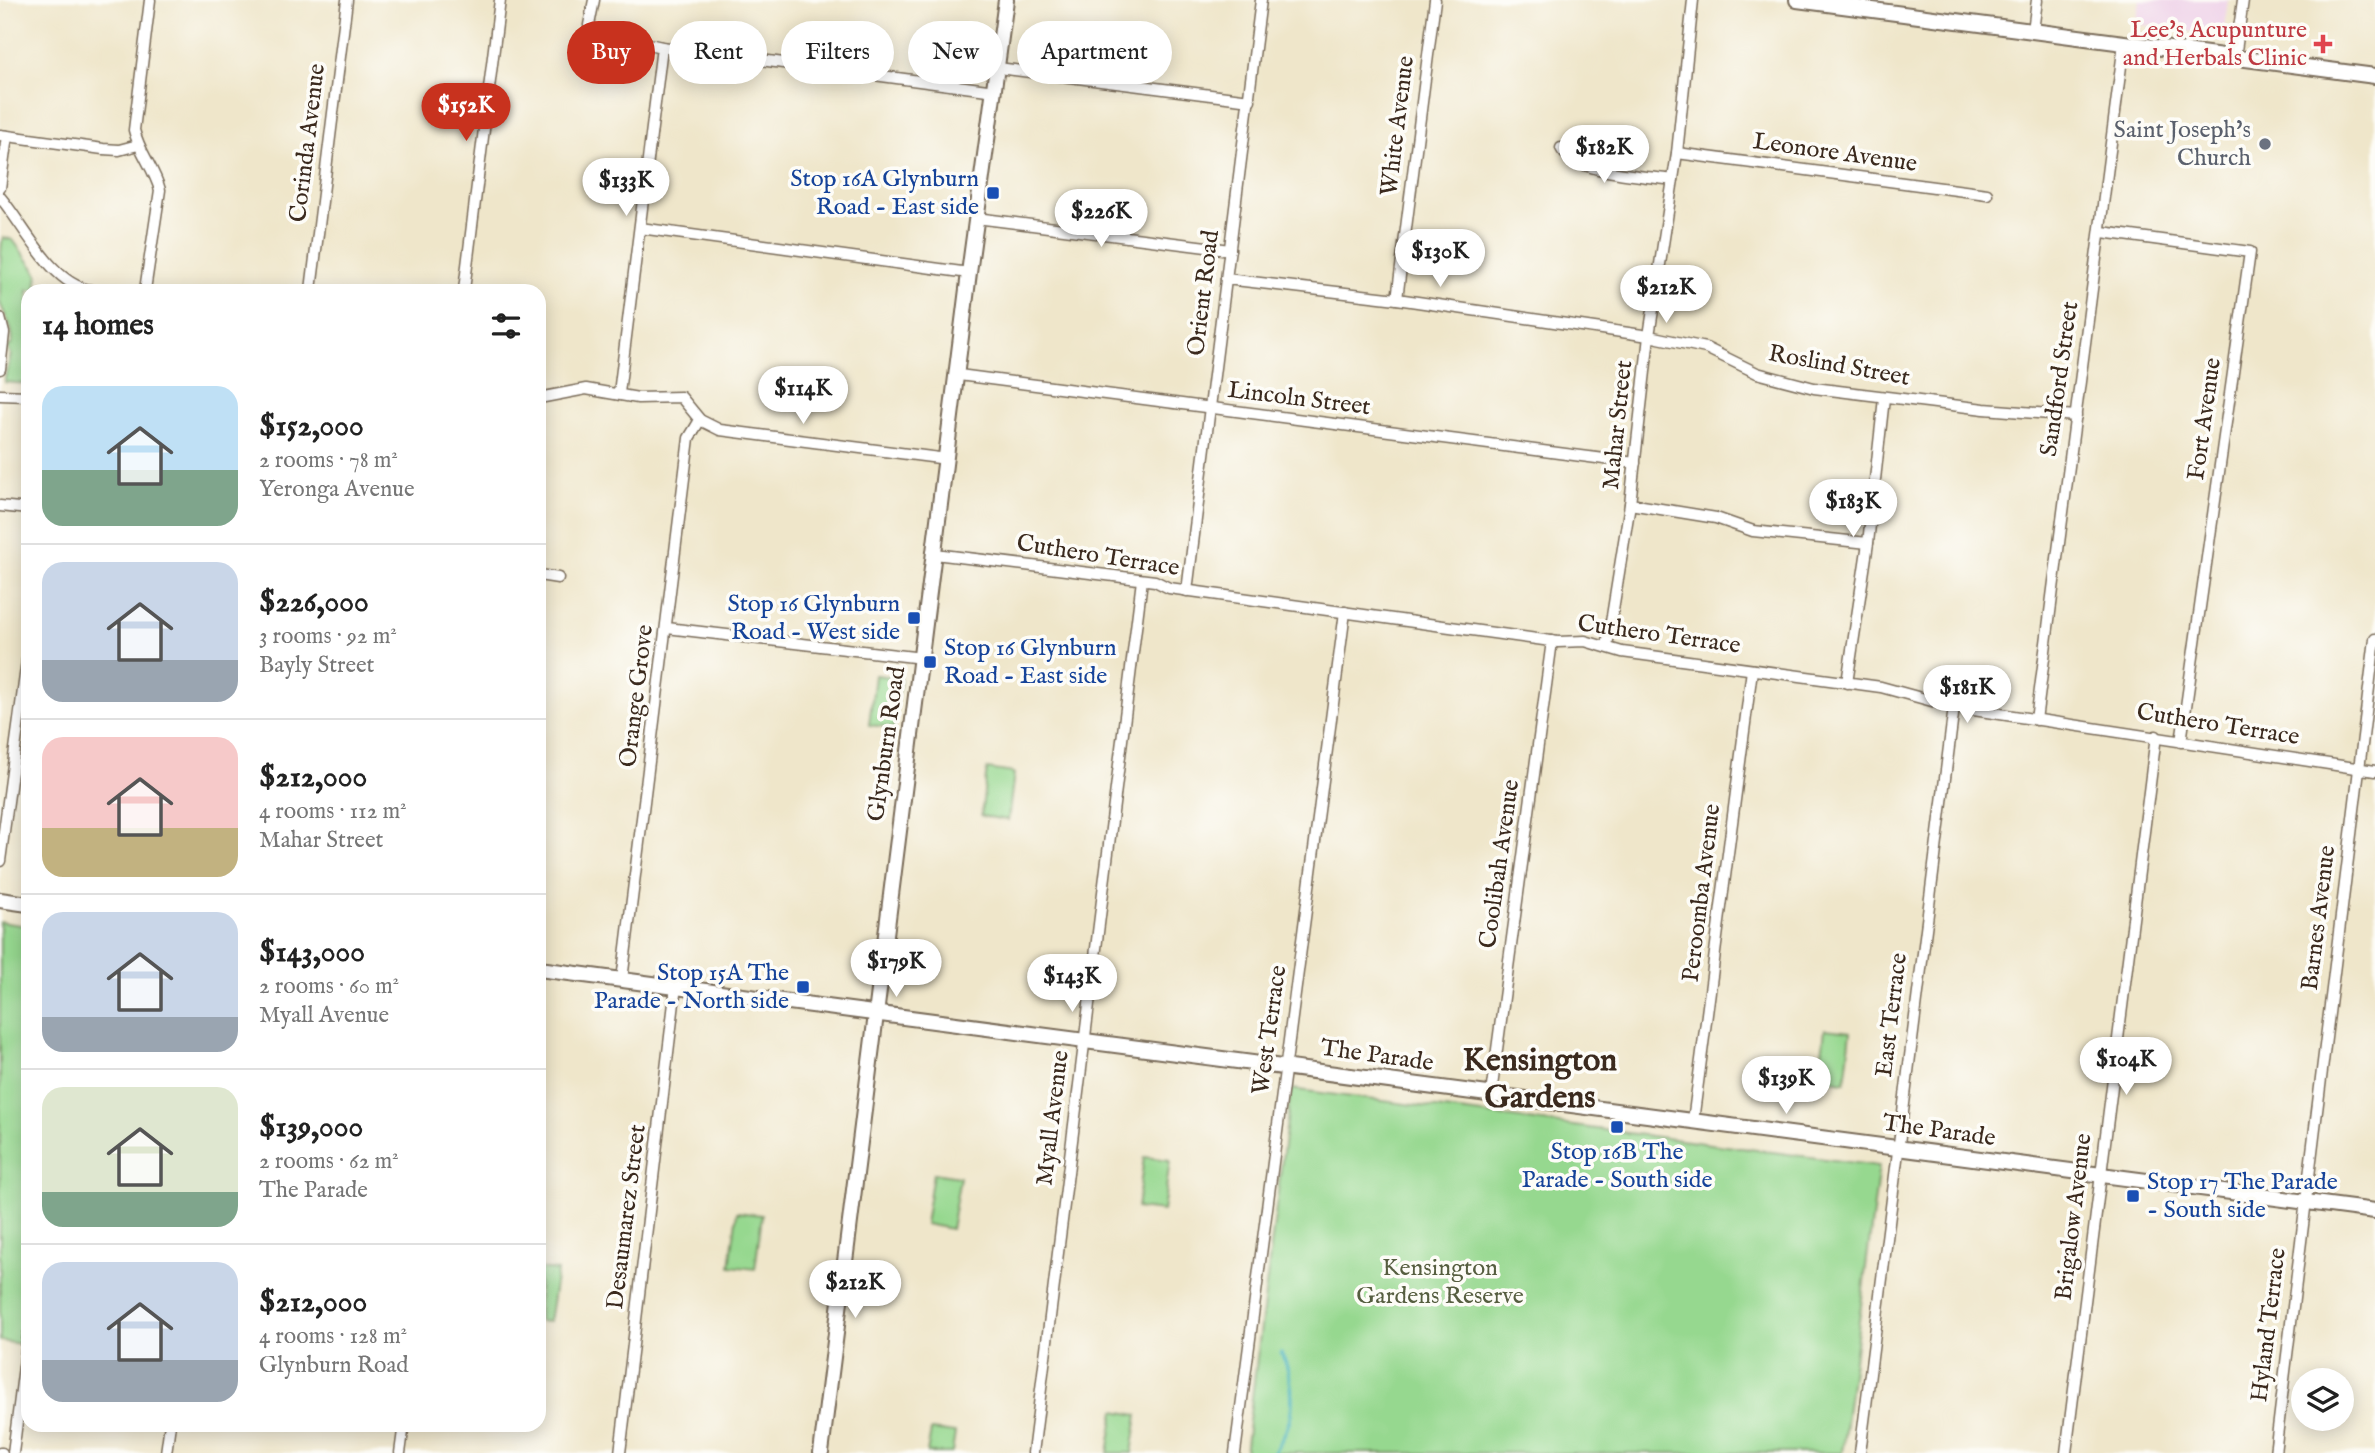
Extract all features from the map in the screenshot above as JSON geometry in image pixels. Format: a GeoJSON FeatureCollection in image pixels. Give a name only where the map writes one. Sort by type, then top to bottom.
{"type":"FeatureCollection","features":[{"type":"Feature","properties":{"kind":"main road","name":"Glynburn Road"},"geometry":{"type":"LineString","coordinates":[[1003,29],[1006,0]]}},
{"type":"Feature","properties":{"kind":"main road"},"geometry":{"type":"LineString","coordinates":[[1797,0],[1855,4],[2033,31],[2375,76]]}},
{"type":"Feature","properties":{"kind":"main road","name":"Glynburn Road"},"geometry":{"type":"LineString","coordinates":[[821,1453],[959,375],[976,218],[996,84]]}},
{"type":"Feature","properties":{"kind":"main road"},"geometry":{"type":"LineString","coordinates":[[0,900],[21,903]]}},
{"type":"Feature","properties":{"kind":"main road","name":"The Parade"},"geometry":{"type":"LineString","coordinates":[[546,970],[2375,1211]]}},
{"type":"Feature","properties":{"kind":"street"},"geometry":{"type":"LineString","coordinates":[[146,284],[160,190],[156,174],[138,145],[134,130],[150,0]]}},
{"type":"Feature","properties":{"kind":"street","name":"Corinda Avenue"},"geometry":{"type":"LineString","coordinates":[[312,284],[347,0]]}},
{"type":"Feature","properties":{"kind":"street"},"geometry":{"type":"LineString","coordinates":[[465,284],[500,0]]}},
{"type":"Feature","properties":{"kind":"street"},"geometry":{"type":"LineString","coordinates":[[594,0],[589,25],[598,33],[662,47],[995,91]]}},
{"type":"Feature","properties":{"kind":"street","name":"Orient Road"},"geometry":{"type":"LineString","coordinates":[[1187,590],[1261,0]]}},
{"type":"Feature","properties":{"kind":"street","name":"White Avenue"},"geometry":{"type":"LineString","coordinates":[[1397,299],[1435,0]]}},
{"type":"Feature","properties":{"kind":"street","name":"Mahar Street"},"geometry":{"type":"LineString","coordinates":[[1607,647],[1630,504],[1649,336],[1678,153],[1693,0]]}},
{"type":"Feature","properties":{"kind":"street"},"geometry":{"type":"LineString","coordinates":[[2033,31],[2037,0]]}},
{"type":"Feature","properties":{"kind":"street"},"geometry":{"type":"LineString","coordinates":[[2235,58],[2243,0]]}},
{"type":"Feature","properties":{"kind":"street","name":"Sandford Street"},"geometry":{"type":"LineString","coordinates":[[2036,720],[2102,232],[2124,43]]}},
{"type":"Feature","properties":{"kind":"street"},"geometry":{"type":"LineString","coordinates":[[619,393],[662,47]]}},
{"type":"Feature","properties":{"kind":"street"},"geometry":{"type":"LineString","coordinates":[[1003,69],[1250,100]]}},
{"type":"Feature","properties":{"kind":"street"},"geometry":{"type":"LineString","coordinates":[[0,188],[4,136],[103,149],[119,150],[138,145]]}},
{"type":"Feature","properties":{"kind":"street"},"geometry":{"type":"LineString","coordinates":[[1561,148],[1568,159],[1585,166],[1674,180]]}},
{"type":"Feature","properties":{"kind":"street","name":"Leonore Avenue"},"geometry":{"type":"LineString","coordinates":[[1678,153],[1987,194]]}},
{"type":"Feature","properties":{"kind":"street"},"geometry":{"type":"LineString","coordinates":[[0,197],[21,221],[32,245],[75,284]]}},
{"type":"Feature","properties":{"kind":"street"},"geometry":{"type":"LineString","coordinates":[[976,218],[1230,250]]}},
{"type":"Feature","properties":{"kind":"street"},"geometry":{"type":"LineString","coordinates":[[640,228],[969,273]]}},
{"type":"Feature","properties":{"kind":"street","name":"Fort Avenue"},"geometry":{"type":"LineString","coordinates":[[2102,232],[2250,252],[2181,741]]}},
{"type":"Feature","properties":{"kind":"street","name":"Roslind Street"},"geometry":{"type":"LineString","coordinates":[[1226,279],[1397,299],[1649,336],[1706,348],[1756,373],[1814,388],[1884,398],[2076,416]]}},
{"type":"Feature","properties":{"kind":"street"},"geometry":{"type":"LineString","coordinates":[[0,318],[4,333],[0,369]]}},
{"type":"Feature","properties":{"kind":"street","name":"Lincoln Street"},"geometry":{"type":"LineString","coordinates":[[959,375],[1635,463]]}},
{"type":"Feature","properties":{"kind":"street"},"geometry":{"type":"LineString","coordinates":[[546,397],[586,389],[638,398],[681,397],[700,420],[720,430],[947,459]]}},
{"type":"Feature","properties":{"kind":"street"},"geometry":{"type":"LineString","coordinates":[[0,395],[21,396]]}},
{"type":"Feature","properties":{"kind":"street"},"geometry":{"type":"LineString","coordinates":[[1847,683],[1868,542],[1884,398]]}},
{"type":"Feature","properties":{"kind":"street","name":"Orange Grove"},"geometry":{"type":"LineString","coordinates":[[622,980],[690,438],[700,420]]}},
{"type":"Feature","properties":{"kind":"street"},"geometry":{"type":"LineString","coordinates":[[1630,504],[1716,518],[1753,531],[1868,542]]}},
{"type":"Feature","properties":{"kind":"street"},"geometry":{"type":"LineString","coordinates":[[0,506],[21,508]]}},
{"type":"Feature","properties":{"kind":"street","name":"Cuthero Terrace"},"geometry":{"type":"LineString","coordinates":[[935,554],[1142,580],[1187,590],[1552,641],[1585,641],[1622,652],[1881,687],[1954,707],[2375,771]]}},
{"type":"Feature","properties":{"kind":"street"},"geometry":{"type":"LineString","coordinates":[[546,576],[558,578]]}},
{"type":"Feature","properties":{"kind":"street","name":"Myall Avenue"},"geometry":{"type":"LineString","coordinates":[[1033,1453],[1142,580]]}},
{"type":"Feature","properties":{"kind":"street","name":"West Terrace"},"geometry":{"type":"LineString","coordinates":[[1235,1453],[1345,612]]}},
{"type":"Feature","properties":{"kind":"street"},"geometry":{"type":"LineString","coordinates":[[667,628],[922,658]]}},
{"type":"Feature","properties":{"kind":"street","name":"Barnes Avenue"},"geometry":{"type":"LineString","coordinates":[[2305,1202],[2375,639]]}},
{"type":"Feature","properties":{"kind":"street","name":"Coolibah Avenue"},"geometry":{"type":"LineString","coordinates":[[1491,1094],[1552,641]]}},
{"type":"Feature","properties":{"kind":"street","name":"Peroomba Avenue"},"geometry":{"type":"LineString","coordinates":[[1693,1121],[1752,670]]}},
{"type":"Feature","properties":{"kind":"street","name":"East Terrace"},"geometry":{"type":"LineString","coordinates":[[1860,1453],[1954,707]]}},
{"type":"Feature","properties":{"kind":"street"},"geometry":{"type":"LineString","coordinates":[[0,861],[21,713]]}},
{"type":"Feature","properties":{"kind":"street","name":"Brigalow Avenue"},"geometry":{"type":"LineString","coordinates":[[2066,1453],[2156,736]]}},
{"type":"Feature","properties":{"kind":"street","name":"Desaumarez Street"},"geometry":{"type":"LineString","coordinates":[[620,1453],[676,986]]}},
{"type":"Feature","properties":{"kind":"street","name":"Hyland Terrace"},"geometry":{"type":"LineString","coordinates":[[2275,1453],[2305,1202]]}},
{"type":"Feature","properties":{"kind":"street"},"geometry":{"type":"LineString","coordinates":[[13,1453],[21,1390]]}},
{"type":"Feature","properties":{"kind":"street"},"geometry":{"type":"LineString","coordinates":[[166,1453],[169,1432]]}},
{"type":"Feature","properties":{"kind":"street"},"geometry":{"type":"LineString","coordinates":[[400,1453],[403,1432]]}},
{"type":"Feature","properties":{"kind":"shaded area"},"geometry":{"type":"Polygon","coordinates":[[[2140,0],[2228,0],[2223,36],[2136,24],[2140,0]]]}},
{"type":"Feature","properties":{"kind":"green space"},"geometry":{"type":"Polygon","coordinates":[[[3,237],[13,240],[38,274],[37,284],[21,284],[21,383],[4,382],[11,355],[8,347],[13,339],[0,303],[3,237]]]}},
{"type":"Feature","properties":{"kind":"green space"},"geometry":{"type":"Polygon","coordinates":[[[875,675],[901,678],[894,728],[869,725],[875,675]]]}},
{"type":"Feature","properties":{"kind":"green space"},"geometry":{"type":"Polygon","coordinates":[[[987,769],[1014,773],[1008,820],[981,816],[987,769]]]}},
{"type":"Feature","properties":{"kind":"green space"},"geometry":{"type":"Polygon","coordinates":[[[0,922],[21,925],[21,1344],[0,1341],[0,922]]]}},
{"type":"Feature","properties":{"kind":"green space"},"geometry":{"type":"Polygon","coordinates":[[[1825,1029],[1851,1032],[1845,1082],[1819,1078],[1825,1029]]]}},
{"type":"Feature","properties":{"kind":"green space","name":"Kensington Gardens Reserve"},"geometry":{"type":"Polygon","coordinates":[[[1291,1089],[1879,1166],[1842,1453],[1245,1453],[1291,1089]]]}},
{"type":"Feature","properties":{"kind":"green space"},"geometry":{"type":"Polygon","coordinates":[[[1144,1157],[1170,1160],[1163,1211],[1137,1208],[1144,1157]]]}},
{"type":"Feature","properties":{"kind":"green space"},"geometry":{"type":"Polygon","coordinates":[[[933,1173],[960,1177],[951,1229],[925,1224],[933,1173]]]}},
{"type":"Feature","properties":{"kind":"green space"},"geometry":{"type":"Polygon","coordinates":[[[737,1212],[762,1215],[755,1269],[730,1266],[737,1212]]]}},
{"type":"Feature","properties":{"kind":"green space"},"geometry":{"type":"Polygon","coordinates":[[[546,1270],[557,1271],[549,1322],[546,1322],[546,1270]]]}},
{"type":"Feature","properties":{"kind":"green space"},"geometry":{"type":"Polygon","coordinates":[[[1115,1411],[1138,1415],[1132,1453],[1108,1453],[1115,1411]]]}},
{"type":"Feature","properties":{"kind":"green space"},"geometry":{"type":"Polygon","coordinates":[[[931,1430],[955,1433],[952,1453],[927,1453],[931,1430]]]}},
{"type":"Feature","properties":{"kind":"waterway"},"geometry":{"type":"LineString","coordinates":[[1274,1453],[1286,1431],[1292,1400],[1290,1380],[1281,1353]]}},
{"type":"Feature","properties":{"kind":"place","name":"Lee's Acupunture and Herbals Clinic"},"geometry":{"type":"Point","coordinates":[2323,44]}},
{"type":"Feature","properties":{"kind":"place","name":"Saint Joseph's Church"},"geometry":{"type":"Point","coordinates":[2265,144]}},
{"type":"Feature","properties":{"kind":"place","name":"Stop 16A Glynburn Road - East side"},"geometry":{"type":"Point","coordinates":[993,193]}},
{"type":"Feature","properties":{"kind":"place","name":"Stop 16 Glynburn Road - West side"},"geometry":{"type":"Point","coordinates":[914,618]}},
{"type":"Feature","properties":{"kind":"place","name":"Stop 16 Glynburn Road - East side"},"geometry":{"type":"Point","coordinates":[930,662]}},
{"type":"Feature","properties":{"kind":"place","name":"Stop 15A The Parade - North side"},"geometry":{"type":"Point","coordinates":[803,987]}},
{"type":"Feature","properties":{"kind":"place","name":"Stop 16B The Parade - South side"},"geometry":{"type":"Point","coordinates":[1617,1127]}},
{"type":"Feature","properties":{"kind":"place","name":"Stop 17 The Parade - South side"},"geometry":{"type":"Point","coordinates":[2133,1196]}},
{"type":"Feature","properties":{"kind":"district","name":"Kensington Gardens"},"geometry":{"type":"Point","coordinates":[1540,1080]}}]}
